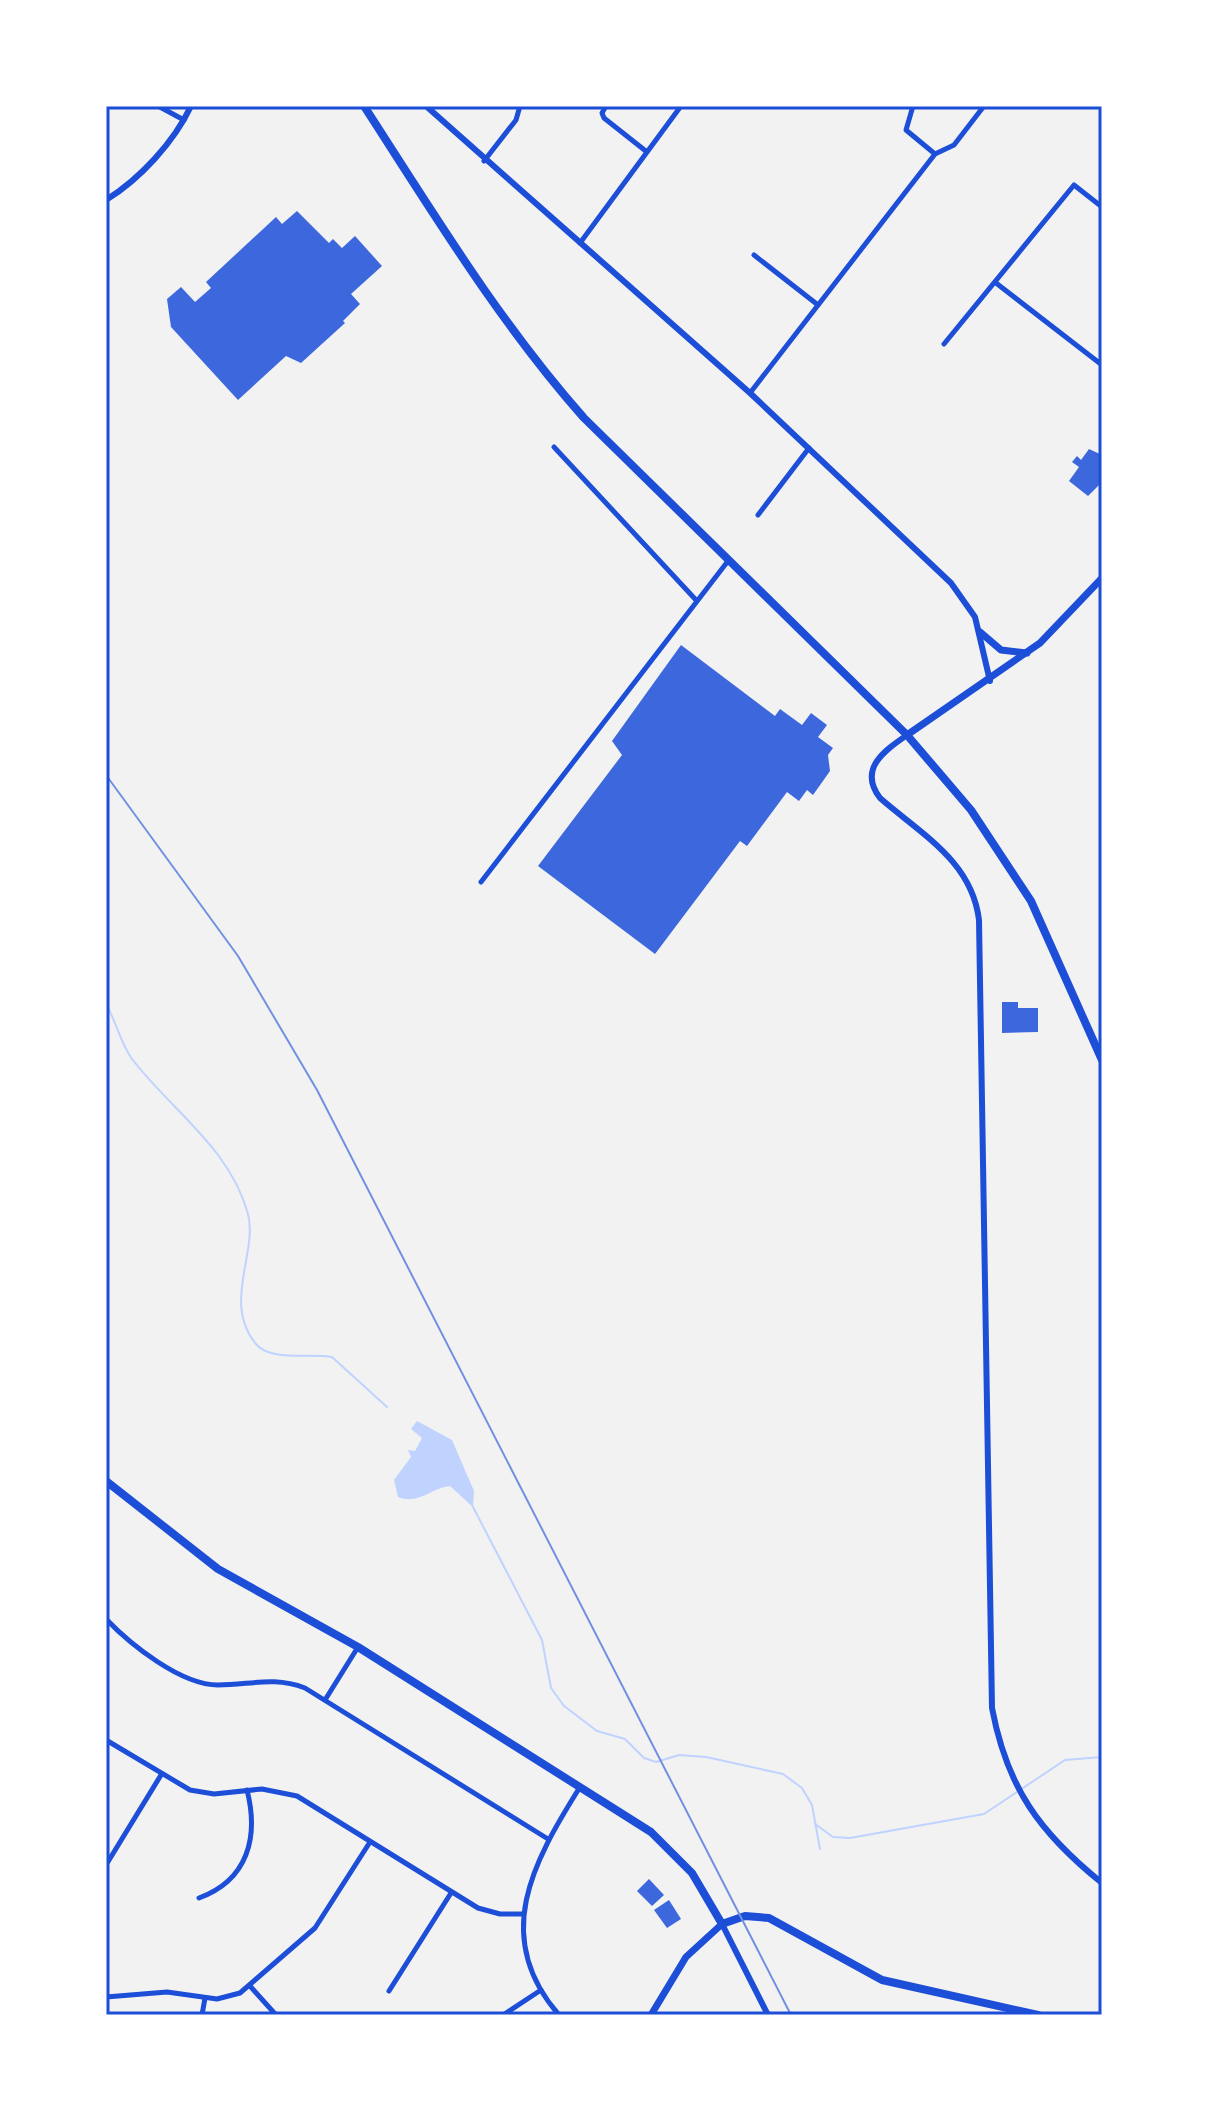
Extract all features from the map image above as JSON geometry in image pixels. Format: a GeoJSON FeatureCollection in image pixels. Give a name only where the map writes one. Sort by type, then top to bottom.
{"type":"FeatureCollection","features":[{"type":"Feature","properties":{"kind":"main road"},"geometry":{"type":"LineString","coordinates":[[364,106],[469,270],[538,366],[584,418],[907,735],[971,810],[1024,888],[1102,1060]]}},
{"type":"Feature","properties":{"kind":"main road"},"geometry":{"type":"LineString","coordinates":[[907,735],[1027,653],[1065,621],[1102,578]]}},
{"type":"Feature","properties":{"kind":"main road"},"geometry":{"type":"LineString","coordinates":[[980,632],[1001,650],[1027,653]]}},
{"type":"Feature","properties":{"kind":"main road"},"geometry":{"type":"LineString","coordinates":[[106,1481],[203,1559],[358,1647],[634,1819],[674,1852],[704,1891],[722,1924]]}},
{"type":"Feature","properties":{"kind":"main road"},"geometry":{"type":"LineString","coordinates":[[651,2015],[686,1957],[722,1924],[745,1916],[769,1918],[882,1980],[1038,2015]]}},
{"type":"Feature","properties":{"kind":"street"},"geometry":{"type":"LineString","coordinates":[[158,106],[184,120]]}},
{"type":"Feature","properties":{"kind":"street"},"geometry":{"type":"LineString","coordinates":[[106,200],[134,178],[184,120],[191,106]]}},
{"type":"Feature","properties":{"kind":"street"},"geometry":{"type":"LineString","coordinates":[[426,106],[484,161],[750,393],[957,590],[972,611],[980,632],[984,669],[990,681]]}},
{"type":"Feature","properties":{"kind":"street"},"geometry":{"type":"LineString","coordinates":[[484,161],[516,120],[520,106]]}},
{"type":"Feature","properties":{"kind":"street"},"geometry":{"type":"LineString","coordinates":[[606,106],[602,113],[604,118],[647,152]]}},
{"type":"Feature","properties":{"kind":"street"},"geometry":{"type":"LineString","coordinates":[[580,244],[681,106]]}},
{"type":"Feature","properties":{"kind":"street"},"geometry":{"type":"LineString","coordinates":[[913,106],[906,130],[935,154]]}},
{"type":"Feature","properties":{"kind":"street"},"geometry":{"type":"LineString","coordinates":[[750,393],[935,154],[954,145],[984,106]]}},
{"type":"Feature","properties":{"kind":"street"},"geometry":{"type":"LineString","coordinates":[[944,344],[974,302],[996,283],[1074,185],[1102,207]]}},
{"type":"Feature","properties":{"kind":"street"},"geometry":{"type":"LineString","coordinates":[[754,255],[818,305]]}},
{"type":"Feature","properties":{"kind":"street"},"geometry":{"type":"LineString","coordinates":[[996,283],[1102,365]]}},
{"type":"Feature","properties":{"kind":"street"},"geometry":{"type":"LineString","coordinates":[[554,447],[696,600]]}},
{"type":"Feature","properties":{"kind":"street"},"geometry":{"type":"LineString","coordinates":[[758,515],[809,448]]}},
{"type":"Feature","properties":{"kind":"street"},"geometry":{"type":"LineString","coordinates":[[481,882],[515,843],[728,561]]}},
{"type":"Feature","properties":{"kind":"street"},"geometry":{"type":"LineString","coordinates":[[907,735],[877,759],[872,769],[873,786],[880,798],[937,844],[960,868],[975,895],[979,920],[989,1668],[996,1734],[1007,1768],[1026,1805],[1052,1840],[1102,1883]]}},
{"type":"Feature","properties":{"kind":"street"},"geometry":{"type":"LineString","coordinates":[[106,1619],[170,1669],[193,1680],[216,1685],[281,1680],[305,1688],[548,1839]]}},
{"type":"Feature","properties":{"kind":"street"},"geometry":{"type":"LineString","coordinates":[[325,1700],[358,1647]]}},
{"type":"Feature","properties":{"kind":"street"},"geometry":{"type":"LineString","coordinates":[[106,1740],[161,1775],[201,1792],[273,1790],[297,1796],[451,1893],[489,1912],[523,1914]]}},
{"type":"Feature","properties":{"kind":"street"},"geometry":{"type":"LineString","coordinates":[[106,1865],[161,1775]]}},
{"type":"Feature","properties":{"kind":"street"},"geometry":{"type":"LineString","coordinates":[[559,2015],[541,1990],[527,1955],[523,1914],[531,1875],[548,1839],[580,1787]]}},
{"type":"Feature","properties":{"kind":"street"},"geometry":{"type":"LineString","coordinates":[[199,1898],[230,1880],[249,1852],[254,1826],[247,1790]]}},
{"type":"Feature","properties":{"kind":"street"},"geometry":{"type":"LineString","coordinates":[[106,1997],[148,1992],[229,1998],[250,1986],[315,1928],[370,1842]]}},
{"type":"Feature","properties":{"kind":"street"},"geometry":{"type":"LineString","coordinates":[[389,1991],[451,1893]]}},
{"type":"Feature","properties":{"kind":"street"},"geometry":{"type":"LineString","coordinates":[[722,1924],[768,2015]]}},
{"type":"Feature","properties":{"kind":"street"},"geometry":{"type":"LineString","coordinates":[[250,1986],[276,2015]]}},
{"type":"Feature","properties":{"kind":"street"},"geometry":{"type":"LineString","coordinates":[[503,2015],[541,1990]]}},
{"type":"Feature","properties":{"kind":"street"},"geometry":{"type":"LineString","coordinates":[[202,2015],[205,1998]]}},
{"type":"Feature","properties":{"kind":"water"},"geometry":{"type":"Polygon","coordinates":[[[417,1421],[452,1440],[474,1491],[473,1507],[450,1486],[419,1498],[398,1497],[394,1480],[411,1457],[408,1450],[415,1451],[422,1438],[411,1429],[417,1421]]]}},
{"type":"Feature","properties":{"kind":"building"},"geometry":{"type":"Polygon","coordinates":[[[297,211],[329,243],[333,239],[342,248],[355,236],[382,266],[351,294],[360,304],[343,321],[345,323],[301,363],[286,356],[238,400],[171,327],[167,299],[181,287],[195,302],[211,288],[206,282],[276,217],[282,224],[297,211]]]}},
{"type":"Feature","properties":{"kind":"building"},"geometry":{"type":"Polygon","coordinates":[[[1089,449],[1102,455],[1102,482],[1088,496],[1069,481],[1079,467],[1072,462],[1077,456],[1081,460],[1089,449]]]}},
{"type":"Feature","properties":{"kind":"building"},"geometry":{"type":"Polygon","coordinates":[[[681,645],[775,716],[780,709],[802,725],[811,713],[827,725],[818,737],[833,748],[828,755],[830,771],[813,795],[807,790],[799,801],[787,792],[747,846],[740,841],[655,954],[538,866],[622,755],[612,741],[681,645]]]}},
{"type":"Feature","properties":{"kind":"building"},"geometry":{"type":"Polygon","coordinates":[[[1002,1002],[1018,1002],[1018,1008],[1038,1008],[1038,1032],[1002,1033],[1002,1002]]]}},
{"type":"Feature","properties":{"kind":"building"},"geometry":{"type":"Polygon","coordinates":[[[649,1879],[664,1895],[652,1906],[637,1891],[649,1879]]]}},
{"type":"Feature","properties":{"kind":"building"},"geometry":{"type":"Polygon","coordinates":[[[669,1900],[681,1919],[667,1928],[654,1910],[669,1900]]]}},
{"type":"Feature","properties":{"kind":"waterway"},"geometry":{"type":"LineString","coordinates":[[106,1004],[132,1059],[214,1150],[239,1191],[250,1229],[241,1295],[242,1312],[246,1328],[256,1344],[263,1350],[281,1355],[332,1357],[387,1407]]}},
{"type":"Feature","properties":{"kind":"waterway"},"geometry":{"type":"LineString","coordinates":[[472,1505],[542,1640],[551,1688],[564,1706],[597,1731],[625,1739],[644,1758],[656,1762],[679,1755],[706,1757],[783,1774],[802,1788],[812,1805],[820,1849]]}},
{"type":"Feature","properties":{"kind":"waterway"},"geometry":{"type":"LineString","coordinates":[[815,1824],[833,1837],[850,1838],[984,1814],[1065,1760],[1102,1757]]}},
{"type":"Feature","properties":{"kind":"railway"},"geometry":{"type":"LineString","coordinates":[[106,775],[238,956],[317,1090],[791,2015]]}}]}
